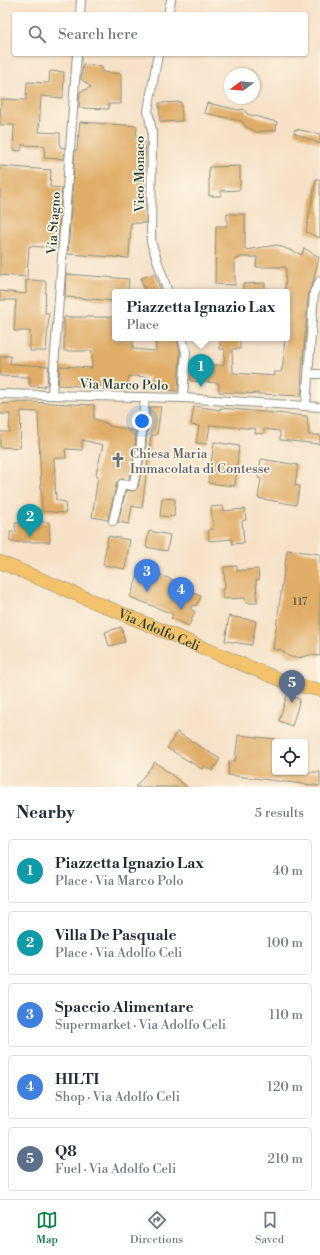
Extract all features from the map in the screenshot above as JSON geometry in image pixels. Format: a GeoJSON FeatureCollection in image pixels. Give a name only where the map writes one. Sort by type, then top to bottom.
{"type":"FeatureCollection","features":[{"type":"Feature","properties":{"kind":"main road","name":"Via Adolfo Celi"},"geometry":{"type":"LineString","coordinates":[[0,562],[258,670],[297,685],[320,690]]}},
{"type":"Feature","properties":{"kind":"street"},"geometry":{"type":"LineString","coordinates":[[80,12],[82,0]]}},
{"type":"Feature","properties":{"kind":"street"},"geometry":{"type":"LineString","coordinates":[[168,12],[171,0]]}},
{"type":"Feature","properties":{"kind":"street","name":"Via Stagno"},"geometry":{"type":"LineString","coordinates":[[52,394],[77,56]]}},
{"type":"Feature","properties":{"kind":"street","name":"Vico Monaco"},"geometry":{"type":"LineString","coordinates":[[158,56],[148,111],[152,131],[151,242],[167,289]]}},
{"type":"Feature","properties":{"kind":"street"},"geometry":{"type":"LineString","coordinates":[[306,406],[314,292],[320,281]]}},
{"type":"Feature","properties":{"kind":"street"},"geometry":{"type":"LineString","coordinates":[[183,341],[186,351],[184,398]]}},
{"type":"Feature","properties":{"kind":"street"},"geometry":{"type":"LineString","coordinates":[[309,374],[320,374]]}},
{"type":"Feature","properties":{"kind":"street","name":"Via Marco Polo"},"geometry":{"type":"LineString","coordinates":[[0,394],[184,398],[320,407]]}},
{"type":"Feature","properties":{"kind":"street"},"geometry":{"type":"LineString","coordinates":[[113,521],[122,484],[133,486],[140,453],[145,397]]}},
{"type":"Feature","properties":{"kind":"building"},"geometry":{"type":"Polygon","coordinates":[[[83,64],[102,66],[102,72],[121,74],[121,104],[109,104],[109,109],[79,108],[80,92],[91,87],[81,79],[83,64]]]}},
{"type":"Feature","properties":{"kind":"building"},"geometry":{"type":"Polygon","coordinates":[[[50,71],[64,72],[63,98],[41,96],[39,132],[60,133],[60,147],[65,148],[64,159],[44,158],[45,146],[22,145],[21,151],[13,150],[14,125],[0,125],[1,99],[26,100],[27,82],[49,83],[50,71]]]}},
{"type":"Feature","properties":{"kind":"building"},"geometry":{"type":"Polygon","coordinates":[[[181,102],[182,121],[160,122],[159,103],[181,102]]]}},
{"type":"Feature","properties":{"kind":"building"},"geometry":{"type":"Polygon","coordinates":[[[207,103],[239,110],[244,109],[247,114],[277,122],[276,130],[256,132],[245,126],[242,121],[204,113],[207,103]]]}},
{"type":"Feature","properties":{"kind":"building"},"geometry":{"type":"Polygon","coordinates":[[[80,122],[137,126],[136,140],[146,143],[143,196],[146,197],[146,223],[131,223],[129,258],[68,254],[75,150],[77,150],[80,122]]]}},
{"type":"Feature","properties":{"kind":"building"},"geometry":{"type":"Polygon","coordinates":[[[295,129],[320,134],[320,144],[294,133],[295,129]]]}},
{"type":"Feature","properties":{"kind":"building"},"geometry":{"type":"Polygon","coordinates":[[[0,166],[51,170],[50,187],[62,188],[57,248],[29,246],[27,277],[0,275],[0,166]]]}},
{"type":"Feature","properties":{"kind":"building"},"geometry":{"type":"Polygon","coordinates":[[[240,166],[240,190],[221,191],[221,196],[209,196],[209,167],[240,166]]]}},
{"type":"Feature","properties":{"kind":"building"},"geometry":{"type":"Polygon","coordinates":[[[316,179],[320,179],[320,238],[306,232],[316,179]]]}},
{"type":"Feature","properties":{"kind":"building"},"geometry":{"type":"Polygon","coordinates":[[[227,214],[245,214],[245,250],[277,245],[302,255],[304,248],[319,257],[309,292],[301,396],[219,392],[219,383],[190,381],[191,362],[208,361],[208,365],[224,365],[225,349],[220,349],[220,341],[240,341],[240,349],[232,349],[233,373],[275,376],[274,372],[281,372],[285,341],[290,341],[290,289],[285,289],[286,267],[256,267],[257,257],[239,257],[239,259],[235,259],[235,285],[215,284],[216,226],[227,226],[227,214]]]}},
{"type":"Feature","properties":{"kind":"building"},"geometry":{"type":"Polygon","coordinates":[[[66,274],[129,279],[128,289],[112,289],[112,301],[65,297],[66,274]]]}},
{"type":"Feature","properties":{"kind":"building"},"geometry":{"type":"Polygon","coordinates":[[[155,274],[160,289],[144,289],[141,278],[155,274]]]}},
{"type":"Feature","properties":{"kind":"building"},"geometry":{"type":"Polygon","coordinates":[[[26,280],[46,281],[45,313],[49,313],[46,351],[30,351],[30,331],[14,331],[16,300],[0,300],[0,291],[26,294],[26,280]]]}},
{"type":"Feature","properties":{"kind":"building"},"geometry":{"type":"Polygon","coordinates":[[[265,283],[265,289],[243,289],[243,284],[265,283]]]}},
{"type":"Feature","properties":{"kind":"building"},"geometry":{"type":"Polygon","coordinates":[[[64,317],[112,317],[112,341],[133,341],[133,349],[156,351],[155,341],[178,341],[180,352],[178,391],[148,389],[149,377],[129,376],[127,388],[58,385],[60,366],[92,368],[92,351],[64,351],[64,317]]]}},
{"type":"Feature","properties":{"kind":"building"},"geometry":{"type":"Polygon","coordinates":[[[0,356],[11,356],[10,364],[49,366],[47,385],[44,385],[44,387],[30,386],[30,377],[0,376],[0,356]]]}},
{"type":"Feature","properties":{"kind":"building"},"geometry":{"type":"Polygon","coordinates":[[[29,402],[94,405],[94,419],[108,424],[109,426],[136,431],[135,452],[129,480],[121,479],[117,482],[108,520],[92,517],[98,476],[96,474],[103,445],[82,440],[82,450],[65,449],[66,458],[54,458],[56,500],[65,502],[66,513],[42,511],[38,412],[21,411],[20,448],[0,447],[0,432],[9,432],[10,414],[0,414],[0,404],[29,402]]]}},
{"type":"Feature","properties":{"kind":"building"},"geometry":{"type":"Polygon","coordinates":[[[194,406],[220,410],[220,408],[307,416],[309,435],[320,435],[320,444],[280,440],[280,431],[264,429],[264,434],[255,433],[256,429],[210,425],[207,444],[196,443],[199,426],[191,425],[194,406]]]}},
{"type":"Feature","properties":{"kind":"building"},"geometry":{"type":"Polygon","coordinates":[[[150,407],[161,407],[157,435],[151,435],[142,508],[132,506],[129,524],[118,522],[126,490],[134,491],[138,487],[145,454],[150,407]]]}},
{"type":"Feature","properties":{"kind":"building"},"geometry":{"type":"Polygon","coordinates":[[[214,442],[239,446],[235,486],[208,483],[214,442]]]}},
{"type":"Feature","properties":{"kind":"building"},"geometry":{"type":"Polygon","coordinates":[[[261,459],[298,465],[295,485],[300,486],[296,505],[258,498],[261,479],[258,478],[261,459]]]}},
{"type":"Feature","properties":{"kind":"building"},"geometry":{"type":"Polygon","coordinates":[[[162,498],[175,499],[174,517],[160,516],[162,498]]]}},
{"type":"Feature","properties":{"kind":"building"},"geometry":{"type":"Polygon","coordinates":[[[223,506],[224,511],[245,509],[246,520],[242,521],[244,543],[232,544],[232,539],[209,541],[208,530],[213,529],[211,507],[223,506]]]}},
{"type":"Feature","properties":{"kind":"building"},"geometry":{"type":"Polygon","coordinates":[[[49,522],[50,542],[10,542],[10,532],[16,532],[15,523],[49,522]]]}},
{"type":"Feature","properties":{"kind":"building"},"geometry":{"type":"Polygon","coordinates":[[[149,531],[170,535],[167,551],[146,547],[149,531]]]}},
{"type":"Feature","properties":{"kind":"building"},"geometry":{"type":"Polygon","coordinates":[[[108,536],[130,540],[125,569],[103,565],[108,536]]]}},
{"type":"Feature","properties":{"kind":"building"},"geometry":{"type":"Polygon","coordinates":[[[287,550],[320,554],[320,656],[310,655],[295,658],[288,656],[282,650],[273,649],[287,550]]]}},
{"type":"Feature","properties":{"kind":"building"},"geometry":{"type":"Polygon","coordinates":[[[237,566],[237,571],[258,569],[259,580],[256,580],[257,603],[246,603],[245,598],[223,599],[222,589],[225,589],[224,567],[237,566]]]}},
{"type":"Feature","properties":{"kind":"building"},"geometry":{"type":"Polygon","coordinates":[[[141,568],[173,580],[171,584],[201,596],[197,605],[191,606],[191,610],[195,611],[189,626],[171,618],[173,614],[130,597],[141,568]]]}},
{"type":"Feature","properties":{"kind":"building"},"geometry":{"type":"Polygon","coordinates":[[[229,616],[256,621],[252,645],[225,641],[229,616]]]}},
{"type":"Feature","properties":{"kind":"building"},"geometry":{"type":"Polygon","coordinates":[[[121,627],[125,642],[109,646],[105,632],[121,627]]]}},
{"type":"Feature","properties":{"kind":"building"},"geometry":{"type":"Polygon","coordinates":[[[287,695],[300,699],[292,726],[279,721],[287,695]]]}},
{"type":"Feature","properties":{"kind":"building"},"geometry":{"type":"Polygon","coordinates":[[[177,732],[220,759],[212,771],[204,766],[202,769],[167,748],[177,732]]]}},
{"type":"Feature","properties":{"kind":"building"},"geometry":{"type":"Polygon","coordinates":[[[238,735],[275,739],[272,739],[272,775],[308,775],[308,772],[320,772],[320,786],[228,775],[229,761],[235,761],[238,735]]]}},
{"type":"Feature","properties":{"kind":"building"},"geometry":{"type":"Polygon","coordinates":[[[155,762],[187,787],[135,787],[155,762]]]}},
{"type":"Feature","properties":{"kind":"place","name":"Piazzetta Ignazio Lax"},"geometry":{"type":"Point","coordinates":[201,387]}},
{"type":"Feature","properties":{"kind":"place","name":"Chiesa Maria Immacolata di Contesse"},"geometry":{"type":"Point","coordinates":[118,460]}},
{"type":"Feature","properties":{"kind":"place","name":"Villa De Pasquale"},"geometry":{"type":"Point","coordinates":[30,537]}},
{"type":"Feature","properties":{"kind":"place","name":"Spaccio Alimentare"},"geometry":{"type":"Point","coordinates":[147,592]}},
{"type":"Feature","properties":{"kind":"place","name":"HILTI"},"geometry":{"type":"Point","coordinates":[181,610]}},
{"type":"Feature","properties":{"kind":"place","name":"Q8"},"geometry":{"type":"Point","coordinates":[292,703]}}]}
